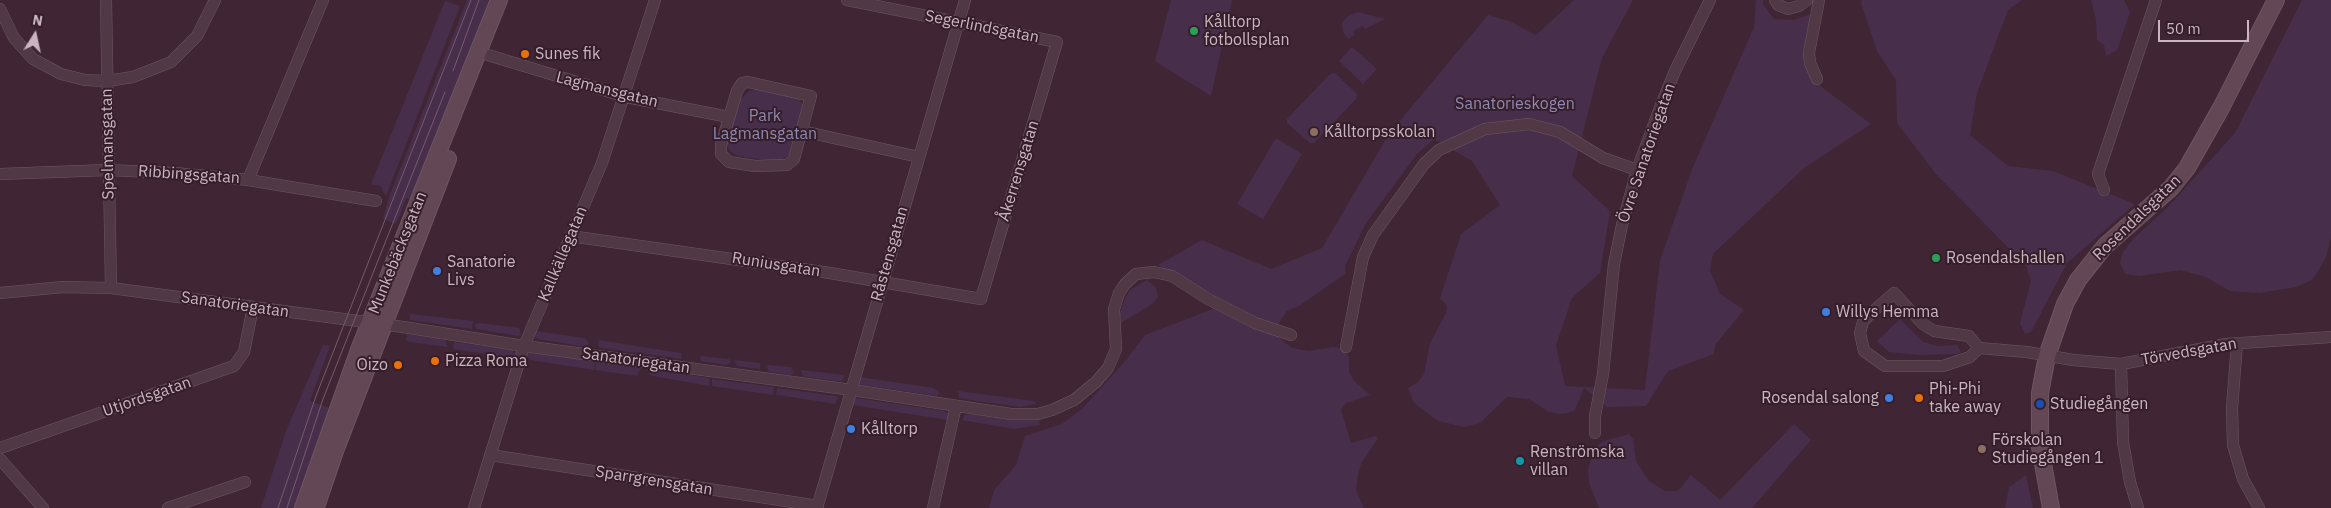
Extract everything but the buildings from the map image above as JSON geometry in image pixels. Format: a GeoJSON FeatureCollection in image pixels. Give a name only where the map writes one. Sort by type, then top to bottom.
{"type":"FeatureCollection","features":[{"type":"Feature","properties":{"kind":"street","name":"Spelmansgatan"},"geometry":{"type":"LineString","coordinates":[[106,0],[110,288]]}},
{"type":"Feature","properties":{"kind":"street"},"geometry":{"type":"LineString","coordinates":[[0,9],[10,33],[33,59],[60,74],[85,80],[107,81],[133,77],[171,62],[197,36],[215,0]]}},
{"type":"Feature","properties":{"kind":"street"},"geometry":{"type":"LineString","coordinates":[[248,180],[323,0]]}},
{"type":"Feature","properties":{"kind":"street","name":"Munkebäcksgatan"},"geometry":{"type":"LineString","coordinates":[[315,508],[377,324],[499,0]]}},
{"type":"Feature","properties":{"kind":"street","name":"Munkebäcksgatan"},"geometry":{"type":"LineString","coordinates":[[303,508],[343,392],[377,324],[488,55],[508,0]]}},
{"type":"Feature","properties":{"kind":"street","name":"Kallkällegatan"},"geometry":{"type":"LineString","coordinates":[[474,508],[524,346],[602,163],[626,96],[655,0]]}},
{"type":"Feature","properties":{"kind":"street","name":"Segerlindsgatan"},"geometry":{"type":"LineString","coordinates":[[848,0],[1057,42]]}},
{"type":"Feature","properties":{"kind":"street","name":"Råstensgatan"},"geometry":{"type":"LineString","coordinates":[[817,507],[852,390],[881,281],[965,0]]}},
{"type":"Feature","properties":{"kind":"street","name":"Övre Sanatoriegatan"},"geometry":{"type":"LineString","coordinates":[[1595,432],[1595,416],[1603,374],[1614,264],[1622,225],[1637,170],[1675,71],[1710,0]]}},
{"type":"Feature","properties":{"kind":"street"},"geometry":{"type":"LineString","coordinates":[[1775,0],[1778,5],[1788,9],[1799,6],[1806,0]]}},
{"type":"Feature","properties":{"kind":"street"},"geometry":{"type":"LineString","coordinates":[[1817,79],[1810,63],[1809,53],[1819,0]]}},
{"type":"Feature","properties":{"kind":"street"},"geometry":{"type":"LineString","coordinates":[[2104,190],[2098,174],[2156,0]]}},
{"type":"Feature","properties":{"kind":"street","name":"Rosendalsgatan"},"geometry":{"type":"LineString","coordinates":[[2051,508],[2040,447],[2040,394],[2047,356],[2065,304],[2078,280],[2105,246],[2171,188],[2187,168],[2217,116],[2276,0]]}},
{"type":"Feature","properties":{"kind":"street","name":"Åkerrensgatan"},"geometry":{"type":"LineString","coordinates":[[981,299],[1057,42]]}},
{"type":"Feature","properties":{"kind":"street","name":"Lagmansgatan"},"geometry":{"type":"LineString","coordinates":[[488,55],[626,96],[729,117]]}},
{"type":"Feature","properties":{"kind":"street"},"geometry":{"type":"LineString","coordinates":[[748,82],[810,96],[802,131],[794,159],[786,164],[755,166],[729,162],[721,154],[721,145],[729,117],[737,91],[742,83],[748,82]]}},
{"type":"Feature","properties":{"kind":"street"},"geometry":{"type":"LineString","coordinates":[[1346,347],[1363,256],[1373,235],[1424,164],[1439,150],[1484,129],[1529,124],[1560,132],[1603,158],[1637,170]]}},
{"type":"Feature","properties":{"kind":"street"},"geometry":{"type":"LineString","coordinates":[[802,131],[919,157]]}},
{"type":"Feature","properties":{"kind":"street","name":"Ribbingsgatan"},"geometry":{"type":"LineString","coordinates":[[0,174],[108,170],[248,180],[376,201]]}},
{"type":"Feature","properties":{"kind":"street","name":"Runiusgatan"},"geometry":{"type":"LineString","coordinates":[[570,236],[881,281],[981,299]]}},
{"type":"Feature","properties":{"kind":"street","name":"Sanatoriegatan"},"geometry":{"type":"LineString","coordinates":[[0,293],[62,287],[110,288],[852,390],[1011,414],[1038,414],[1074,400],[1096,382],[1111,362],[1117,338],[1114,309],[1118,293],[1136,274],[1145,272],[1166,274],[1180,280],[1208,299],[1255,323],[1290,335]]}},
{"type":"Feature","properties":{"kind":"street"},"geometry":{"type":"LineString","coordinates":[[1979,348],[1970,356],[1943,366],[1908,367],[1879,363],[1862,347],[1860,333],[1862,322],[1894,293],[1927,328],[1941,333],[1957,333],[1969,336],[1979,348],[2018,351],[2047,356]]}},
{"type":"Feature","properties":{"kind":"street","name":"Utjordsgatan"},"geometry":{"type":"LineString","coordinates":[[0,448],[234,366],[244,352],[253,307]]}},
{"type":"Feature","properties":{"kind":"street","name":"Törvedsgatan"},"geometry":{"type":"LineString","coordinates":[[2047,356],[2121,364],[2237,343],[2330,339]]}},
{"type":"Feature","properties":{"kind":"street"},"geometry":{"type":"LineString","coordinates":[[2237,343],[2232,408],[2233,445],[2243,479],[2258,508]]}},
{"type":"Feature","properties":{"kind":"street"},"geometry":{"type":"LineString","coordinates":[[2121,364],[2123,442],[2130,482],[2138,508]]}},
{"type":"Feature","properties":{"kind":"street"},"geometry":{"type":"LineString","coordinates":[[933,508],[956,406]]}},
{"type":"Feature","properties":{"kind":"street","name":"Sparrgrensgatan"},"geometry":{"type":"LineString","coordinates":[[490,455],[817,507]]}},
{"type":"Feature","properties":{"kind":"street"},"geometry":{"type":"LineString","coordinates":[[0,459],[43,508]]}},
{"type":"Feature","properties":{"kind":"street"},"geometry":{"type":"LineString","coordinates":[[168,508],[245,482]]}},
{"type":"Feature","properties":{"kind":"green space"},"geometry":{"type":"Polygon","coordinates":[[[467,0],[496,0],[416,188],[410,199],[407,198],[396,224],[383,219],[389,197],[467,0]]]}},
{"type":"Feature","properties":{"kind":"green space","name":"Kålltorp fotbollsplan"},"geometry":{"type":"Polygon","coordinates":[[[1171,0],[1232,0],[1211,96],[1155,61],[1171,0]]]}},
{"type":"Feature","properties":{"kind":"green space","name":"Sanatorieskogen"},"geometry":{"type":"Polygon","coordinates":[[[1574,0],[1633,0],[1602,58],[1572,176],[1610,211],[1600,273],[1572,298],[1556,345],[1565,386],[1645,390],[1660,260],[1693,167],[1754,27],[1756,0],[1763,0],[1763,4],[1774,19],[1793,20],[1812,14],[1811,79],[1871,124],[1804,168],[1713,254],[1710,270],[1720,294],[1744,310],[1715,345],[1714,354],[1668,371],[1646,406],[1607,407],[1584,388],[1575,410],[1568,413],[1558,414],[1547,411],[1529,399],[1507,397],[1480,423],[1464,427],[1438,421],[1414,403],[1408,388],[1418,382],[1424,374],[1430,343],[1446,313],[1447,306],[1440,298],[1461,234],[1500,205],[1472,161],[1434,139],[1417,154],[1366,223],[1345,266],[1345,274],[1299,306],[1287,311],[1279,323],[1279,338],[1292,348],[1309,351],[1333,347],[1345,349],[1349,358],[1349,372],[1355,382],[1370,395],[1346,403],[1341,410],[1351,443],[1375,436],[1378,438],[1361,464],[1358,474],[1356,490],[1364,508],[989,508],[994,490],[1016,465],[1025,436],[1062,424],[1082,409],[1126,360],[1145,335],[1213,309],[1209,294],[1158,265],[1202,240],[1271,269],[1322,248],[1389,134],[1488,15],[1509,21],[1536,35],[1574,0]]]}},
{"type":"Feature","properties":{"kind":"green space"},"geometry":{"type":"Polygon","coordinates":[[[1862,0],[2022,0],[2008,10],[1977,93],[1970,135],[2008,166],[2053,171],[2135,204],[2067,263],[2031,332],[2025,334],[2020,323],[2031,281],[2026,266],[1936,174],[1897,123],[1896,80],[1877,51],[1861,3],[1862,0]]]}},
{"type":"Feature","properties":{"kind":"green space"},"geometry":{"type":"Polygon","coordinates":[[[2091,0],[2124,0],[2130,12],[2117,50],[2106,56],[2104,45],[2097,40],[2096,19],[2091,0]]]}},
{"type":"Feature","properties":{"kind":"green space"},"geometry":{"type":"Polygon","coordinates":[[[2302,0],[2331,0],[2331,238],[2326,257],[2318,271],[2312,280],[2296,287],[2260,293],[2230,291],[2206,277],[2180,270],[2140,276],[2125,274],[2120,263],[2123,252],[2134,238],[2165,210],[2235,133],[2302,0]]]}},
{"type":"Feature","properties":{"kind":"green space"},"geometry":{"type":"Polygon","coordinates":[[[445,1],[460,6],[386,196],[380,186],[371,184],[445,1]]]}},
{"type":"Feature","properties":{"kind":"green space"},"geometry":{"type":"Polygon","coordinates":[[[1358,12],[1385,19],[1365,29],[1363,26],[1353,31],[1355,35],[1348,39],[1343,32],[1342,23],[1348,16],[1358,12]]]}},
{"type":"Feature","properties":{"kind":"green space"},"geometry":{"type":"Polygon","coordinates":[[[1352,47],[1377,69],[1363,84],[1339,61],[1352,47]]]}},
{"type":"Feature","properties":{"kind":"green space"},"geometry":{"type":"Polygon","coordinates":[[[1335,73],[1357,94],[1357,98],[1314,143],[1310,143],[1287,123],[1287,119],[1330,74],[1335,73]]]}},
{"type":"Feature","properties":{"kind":"green space","name":"Park Lagmansgatan"},"geometry":{"type":"Polygon","coordinates":[[[760,89],[798,98],[804,106],[791,153],[779,162],[738,156],[731,152],[727,145],[739,101],[749,91],[760,89]]]}},
{"type":"Feature","properties":{"kind":"green space"},"geometry":{"type":"Polygon","coordinates":[[[1276,138],[1302,154],[1263,219],[1237,204],[1276,138]]]}},
{"type":"Feature","properties":{"kind":"green space"},"geometry":{"type":"Polygon","coordinates":[[[1147,280],[1156,288],[1158,297],[1152,304],[1121,323],[1120,313],[1130,290],[1147,280]]]}},
{"type":"Feature","properties":{"kind":"green space"},"geometry":{"type":"Polygon","coordinates":[[[410,314],[473,321],[472,329],[410,320],[410,314]]]}},
{"type":"Feature","properties":{"kind":"green space"},"geometry":{"type":"Polygon","coordinates":[[[1900,319],[1923,342],[1938,346],[1957,345],[1961,352],[1958,354],[1920,355],[1889,352],[1877,341],[1900,319]]]}},
{"type":"Feature","properties":{"kind":"green space"},"geometry":{"type":"Polygon","coordinates":[[[475,324],[519,328],[521,335],[476,329],[475,324]]]}},
{"type":"Feature","properties":{"kind":"green space"},"geometry":{"type":"Polygon","coordinates":[[[536,331],[584,338],[589,343],[587,347],[538,339],[535,337],[536,331]]]}},
{"type":"Feature","properties":{"kind":"green space"},"geometry":{"type":"Polygon","coordinates":[[[407,334],[445,340],[448,347],[409,342],[406,340],[407,334]]]}},
{"type":"Feature","properties":{"kind":"green space"},"geometry":{"type":"Polygon","coordinates":[[[599,340],[681,353],[682,359],[601,348],[598,346],[599,340]]]}},
{"type":"Feature","properties":{"kind":"green space"},"geometry":{"type":"Polygon","coordinates":[[[454,342],[512,350],[515,354],[512,358],[453,349],[454,342]]]}},
{"type":"Feature","properties":{"kind":"green space"},"geometry":{"type":"Polygon","coordinates":[[[323,345],[330,346],[310,401],[332,409],[299,508],[261,508],[286,431],[323,345]]]}},
{"type":"Feature","properties":{"kind":"green space"},"geometry":{"type":"Polygon","coordinates":[[[530,352],[595,361],[594,370],[530,360],[527,356],[530,352]]]}},
{"type":"Feature","properties":{"kind":"green space"},"geometry":{"type":"Polygon","coordinates":[[[700,356],[729,359],[731,363],[726,365],[701,361],[700,356]]]}},
{"type":"Feature","properties":{"kind":"green space"},"geometry":{"type":"Polygon","coordinates":[[[734,360],[760,363],[760,369],[737,366],[734,360]]]}},
{"type":"Feature","properties":{"kind":"green space"},"geometry":{"type":"Polygon","coordinates":[[[596,361],[641,368],[637,376],[595,370],[596,361]]]}},
{"type":"Feature","properties":{"kind":"green space"},"geometry":{"type":"Polygon","coordinates":[[[768,365],[791,367],[794,373],[790,375],[769,372],[768,365]]]}},
{"type":"Feature","properties":{"kind":"green space"},"geometry":{"type":"Polygon","coordinates":[[[650,370],[710,378],[709,386],[653,376],[649,374],[650,370]]]}},
{"type":"Feature","properties":{"kind":"green space"},"geometry":{"type":"Polygon","coordinates":[[[801,370],[844,375],[844,378],[842,381],[835,381],[807,377],[803,376],[801,370]]]}},
{"type":"Feature","properties":{"kind":"green space"},"geometry":{"type":"Polygon","coordinates":[[[859,377],[934,388],[939,393],[937,396],[862,385],[856,383],[859,377]]]}},
{"type":"Feature","properties":{"kind":"green space"},"geometry":{"type":"Polygon","coordinates":[[[712,379],[774,387],[773,395],[712,386],[712,379]]]}},
{"type":"Feature","properties":{"kind":"green space"},"geometry":{"type":"Polygon","coordinates":[[[777,388],[836,396],[838,398],[835,404],[776,395],[777,388]]]}},
{"type":"Feature","properties":{"kind":"green space"},"geometry":{"type":"Polygon","coordinates":[[[958,391],[1034,401],[1036,404],[1020,407],[959,398],[958,391]]]}},
{"type":"Feature","properties":{"kind":"green space"},"geometry":{"type":"Polygon","coordinates":[[[855,398],[944,411],[949,414],[948,420],[852,405],[855,398]]]}},
{"type":"Feature","properties":{"kind":"green space"},"geometry":{"type":"Polygon","coordinates":[[[971,414],[1009,420],[1039,420],[1040,425],[1014,429],[962,420],[965,415],[971,414]]]}},
{"type":"Feature","properties":{"kind":"green space"},"geometry":{"type":"Polygon","coordinates":[[[1794,424],[1811,440],[1752,508],[1599,508],[1589,483],[1588,469],[1594,448],[1604,441],[1629,434],[1633,439],[1636,461],[1649,481],[1665,491],[1678,491],[1691,475],[1720,500],[1794,424]]]}},
{"type":"Feature","properties":{"kind":"green space"},"geometry":{"type":"Polygon","coordinates":[[[2026,475],[2033,508],[2005,508],[2009,487],[2026,475]]]}},
{"type":"Feature","properties":{"kind":"tram line"},"geometry":{"type":"LineString","coordinates":[[278,508],[316,396],[471,0]]}},
{"type":"Feature","properties":{"kind":"tram line"},"geometry":{"type":"LineString","coordinates":[[453,71],[479,0]]}},
{"type":"Feature","properties":{"kind":"tram line"},"geometry":{"type":"LineString","coordinates":[[287,508],[323,399],[445,92]]}},
{"type":"Feature","properties":{"kind":"place","name":"Kålltorp fotbollsplan"},"geometry":{"type":"Point","coordinates":[1194,31]}},
{"type":"Feature","properties":{"kind":"place","name":"Sunes fik"},"geometry":{"type":"Point","coordinates":[525,54]}},
{"type":"Feature","properties":{"kind":"place","name":"Kålltorpsskolan"},"geometry":{"type":"Point","coordinates":[1314,132]}},
{"type":"Feature","properties":{"kind":"place","name":"Rosendalshallen"},"geometry":{"type":"Point","coordinates":[1936,258]}},
{"type":"Feature","properties":{"kind":"place","name":"Sanatorie Livs"},"geometry":{"type":"Point","coordinates":[437,271]}},
{"type":"Feature","properties":{"kind":"place","name":"Willys Hemma"},"geometry":{"type":"Point","coordinates":[1826,312]}},
{"type":"Feature","properties":{"kind":"place","name":"Pizza Roma"},"geometry":{"type":"Point","coordinates":[435,361]}},
{"type":"Feature","properties":{"kind":"place","name":"Oizo"},"geometry":{"type":"Point","coordinates":[398,365]}},
{"type":"Feature","properties":{"kind":"place","name":"Rosendal salong"},"geometry":{"type":"Point","coordinates":[1889,398]}},
{"type":"Feature","properties":{"kind":"place","name":"Phi-Phi take away"},"geometry":{"type":"Point","coordinates":[1919,398]}},
{"type":"Feature","properties":{"kind":"place","name":"Studiegången"},"geometry":{"type":"Point","coordinates":[2040,404]}},
{"type":"Feature","properties":{"kind":"place","name":"Kålltorp"},"geometry":{"type":"Point","coordinates":[851,429]}},
{"type":"Feature","properties":{"kind":"place","name":"Förskolan Studiegången 1"},"geometry":{"type":"Point","coordinates":[1982,449]}},
{"type":"Feature","properties":{"kind":"place","name":"Renströmska villan"},"geometry":{"type":"Point","coordinates":[1520,461]}}]}
